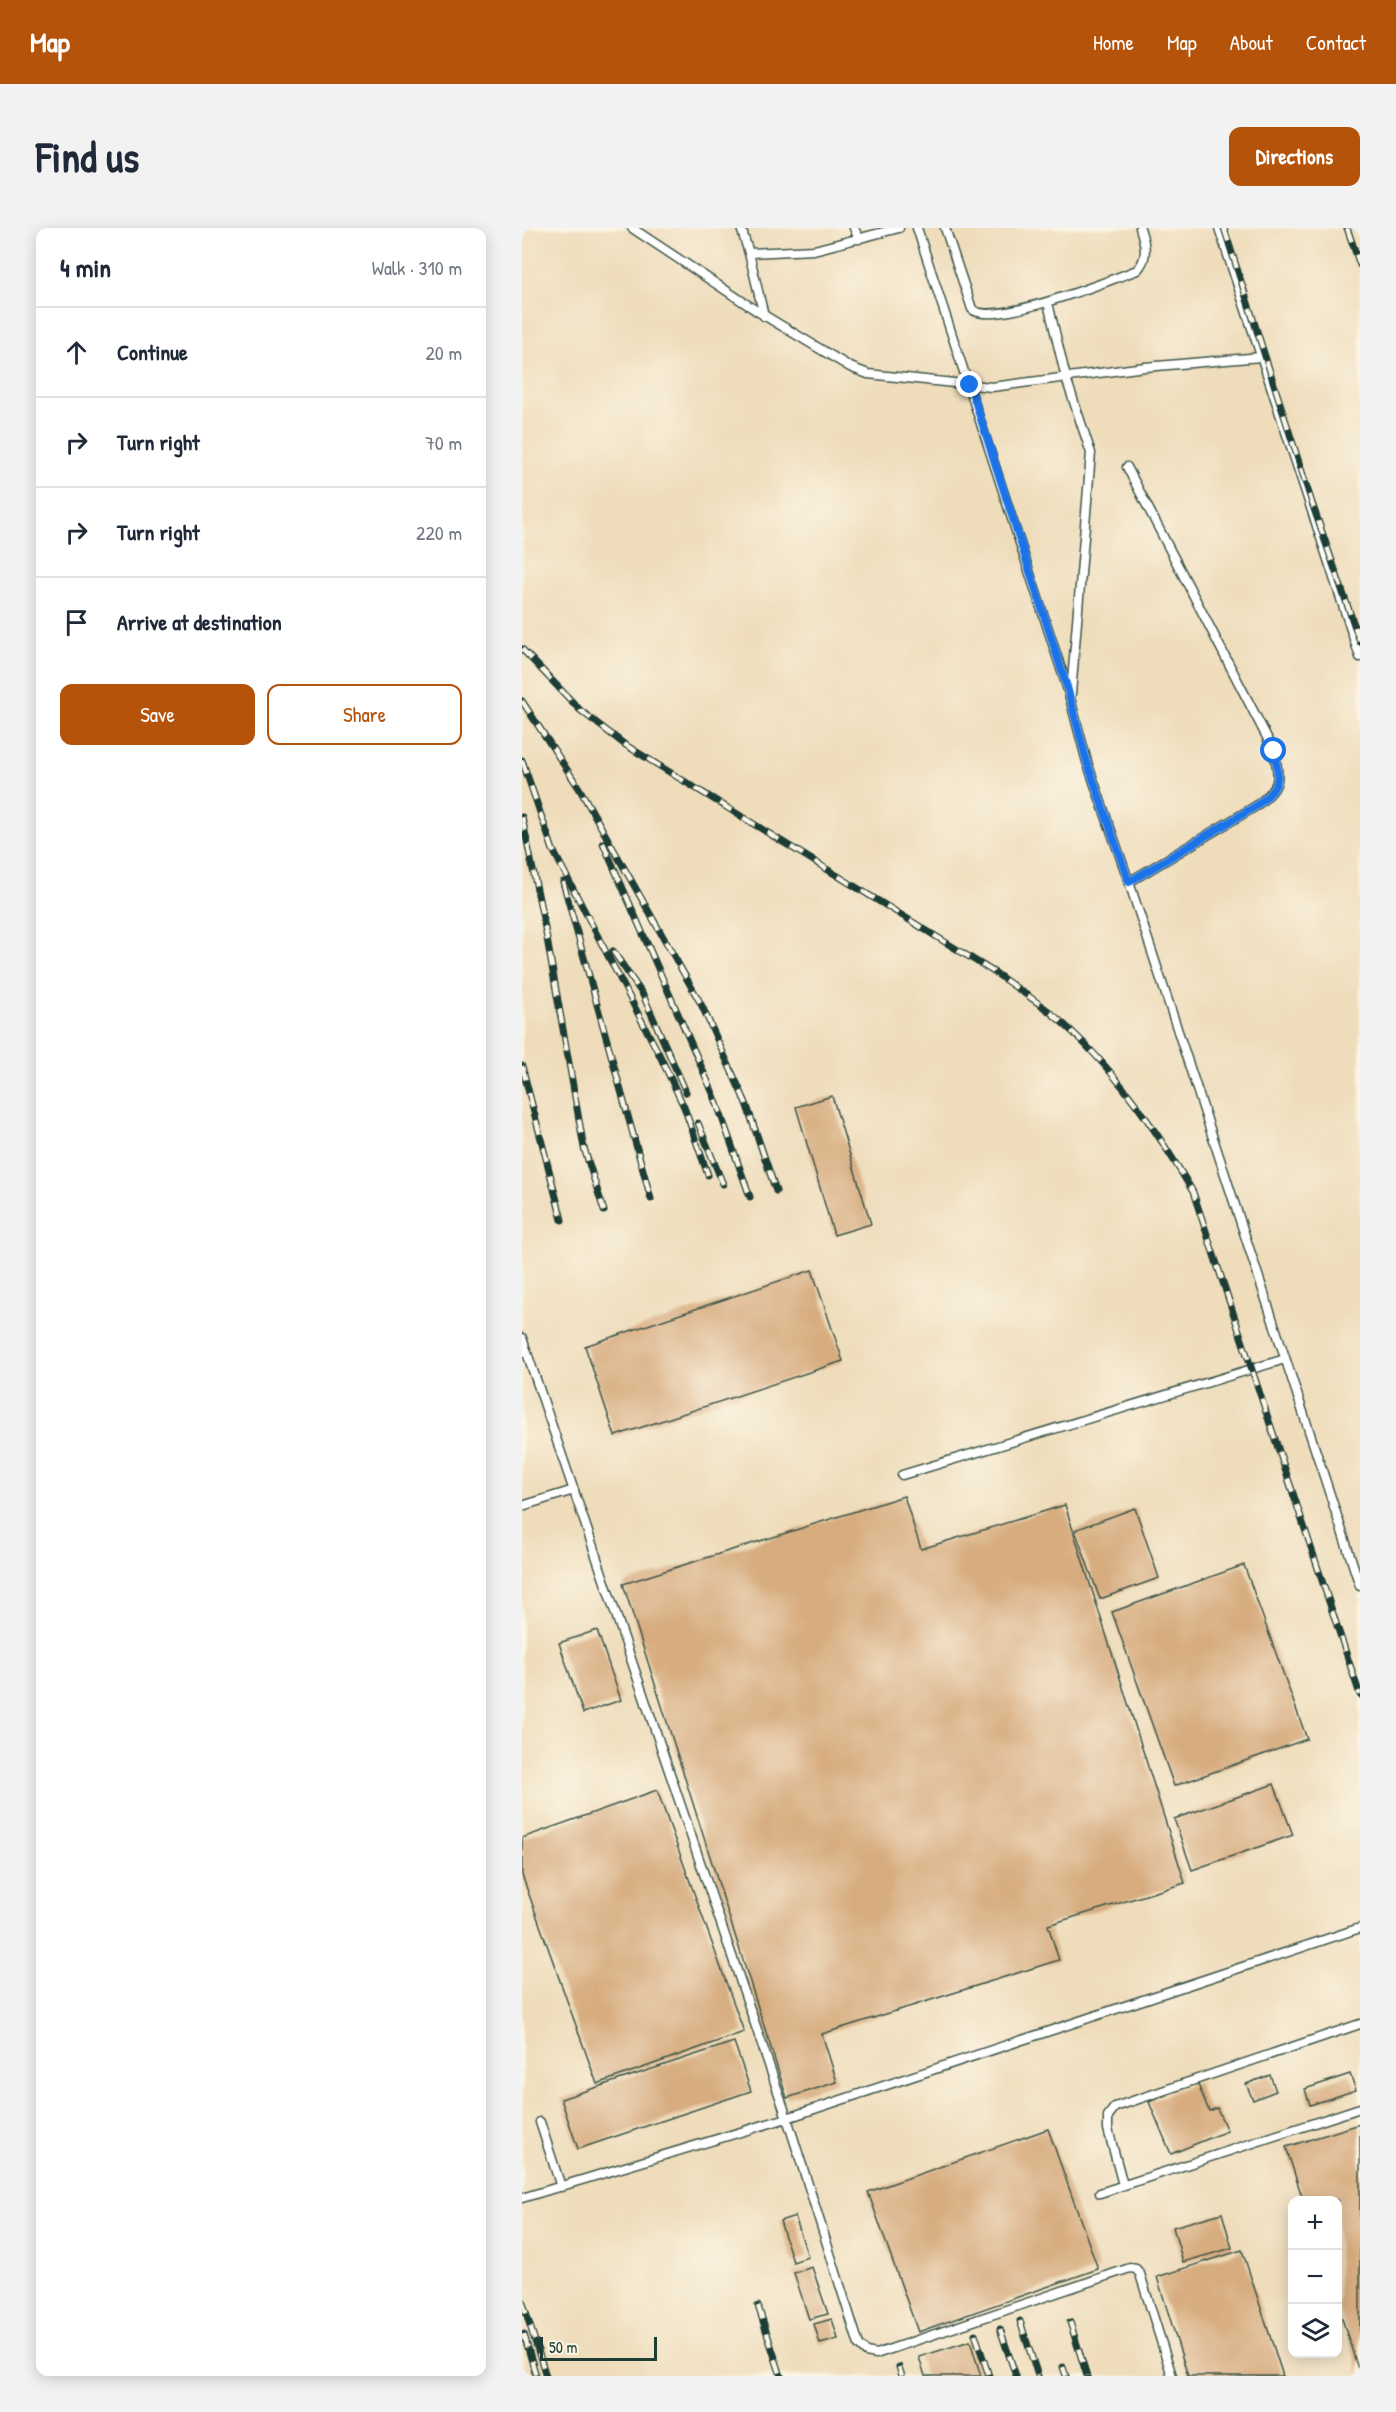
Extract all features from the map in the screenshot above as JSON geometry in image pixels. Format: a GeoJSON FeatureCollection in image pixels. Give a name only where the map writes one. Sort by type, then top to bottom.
{"type":"FeatureCollection","features":[{"type":"Feature","properties":{"kind":"lane"},"geometry":{"type":"LineString","coordinates":[[632,228],[764,316],[850,368],[868,374],[992,387],[1144,367],[1261,357]]}},
{"type":"Feature","properties":{"kind":"lane"},"geometry":{"type":"LineString","coordinates":[[741,228],[764,316]]}},
{"type":"Feature","properties":{"kind":"lane"},"geometry":{"type":"LineString","coordinates":[[854,228],[859,239]]}},
{"type":"Feature","properties":{"kind":"lane"},"geometry":{"type":"LineString","coordinates":[[749,253],[814,250],[899,228]]}},
{"type":"Feature","properties":{"kind":"lane"},"geometry":{"type":"LineString","coordinates":[[917,228],[970,385],[1071,702],[1087,762],[1129,882],[1360,1586]]}},
{"type":"Feature","properties":{"kind":"lane"},"geometry":{"type":"LineString","coordinates":[[945,228],[969,304],[975,313],[989,315],[1048,303],[1137,270],[1142,265],[1145,255],[1140,228]]}},
{"type":"Feature","properties":{"kind":"lane"},"geometry":{"type":"LineString","coordinates":[[1219,228],[1360,657]]}},
{"type":"Feature","properties":{"kind":"lane"},"geometry":{"type":"LineString","coordinates":[[1048,303],[1066,378],[1091,453],[1071,702]]}},
{"type":"Feature","properties":{"kind":"lane"},"geometry":{"type":"LineString","coordinates":[[1127,467],[1274,751],[1278,773],[1275,791],[1256,806],[1129,882]]}},
{"type":"Feature","properties":{"kind":"lane"},"geometry":{"type":"LineString","coordinates":[[522,1338],[787,2118],[859,2345],[866,2352],[876,2354],[1130,2268],[1136,2268],[1140,2274],[1172,2376]]}},
{"type":"Feature","properties":{"kind":"lane"},"geometry":{"type":"LineString","coordinates":[[903,1475],[1285,1359]]}},
{"type":"Feature","properties":{"kind":"lane"},"geometry":{"type":"LineString","coordinates":[[522,1506],[574,1490]]}},
{"type":"Feature","properties":{"kind":"lane"},"geometry":{"type":"LineString","coordinates":[[522,2198],[787,2118],[1360,1928]]}},
{"type":"Feature","properties":{"kind":"lane"},"geometry":{"type":"LineString","coordinates":[[1124,2185],[1108,2129],[1108,2116],[1115,2107],[1360,2024]]}},
{"type":"Feature","properties":{"kind":"lane"},"geometry":{"type":"LineString","coordinates":[[1100,2193],[1360,2108]]}},
{"type":"Feature","properties":{"kind":"lane"},"geometry":{"type":"LineString","coordinates":[[540,2122],[561,2187]]}},
{"type":"Feature","properties":{"kind":"building"},"geometry":{"type":"Polygon","coordinates":[[[832,1096],[871,1224],[834,1235],[796,1107],[832,1096]]]}},
{"type":"Feature","properties":{"kind":"building"},"geometry":{"type":"Polygon","coordinates":[[[812,1270],[843,1361],[615,1436],[585,1346],[812,1270]]]}},
{"type":"Feature","properties":{"kind":"building"},"geometry":{"type":"Polygon","coordinates":[[[904,1496],[921,1549],[1065,1505],[1185,1883],[1048,1925],[1059,1960],[822,2034],[837,2082],[787,2098],[623,1584],[904,1496]]]}},
{"type":"Feature","properties":{"kind":"building"},"geometry":{"type":"Polygon","coordinates":[[[1135,1508],[1159,1578],[1100,1599],[1075,1530],[1135,1508]]]}},
{"type":"Feature","properties":{"kind":"building"},"geometry":{"type":"Polygon","coordinates":[[[1244,1565],[1307,1739],[1174,1786],[1112,1612],[1244,1565]]]}},
{"type":"Feature","properties":{"kind":"building"},"geometry":{"type":"Polygon","coordinates":[[[597,1630],[621,1700],[583,1713],[559,1643],[597,1630]]]}},
{"type":"Feature","properties":{"kind":"building"},"geometry":{"type":"Polygon","coordinates":[[[1274,1784],[1293,1835],[1192,1870],[1174,1819],[1274,1784]]]}},
{"type":"Feature","properties":{"kind":"building"},"geometry":{"type":"Polygon","coordinates":[[[657,1790],[744,2032],[597,2084],[522,1875],[522,1838],[657,1790]]]}},
{"type":"Feature","properties":{"kind":"building"},"geometry":{"type":"Polygon","coordinates":[[[734,2042],[751,2091],[578,2149],[561,2099],[734,2042]]]}},
{"type":"Feature","properties":{"kind":"building"},"geometry":{"type":"Polygon","coordinates":[[[1350,2074],[1356,2090],[1310,2105],[1305,2089],[1350,2074]]]}},
{"type":"Feature","properties":{"kind":"building"},"geometry":{"type":"Polygon","coordinates":[[[1270,2075],[1276,2091],[1253,2100],[1246,2084],[1270,2075]]]}},
{"type":"Feature","properties":{"kind":"building"},"geometry":{"type":"Polygon","coordinates":[[[1197,2082],[1209,2111],[1217,2108],[1227,2131],[1171,2154],[1149,2102],[1197,2082]]]}},
{"type":"Feature","properties":{"kind":"building"},"geometry":{"type":"Polygon","coordinates":[[[1360,2124],[1360,2375],[1342,2319],[1342,2196],[1302,2196],[1286,2147],[1360,2124]]]}},
{"type":"Feature","properties":{"kind":"building"},"geometry":{"type":"Polygon","coordinates":[[[1048,2129],[1098,2269],[918,2332],[868,2192],[1048,2129]]]}},
{"type":"Feature","properties":{"kind":"building"},"geometry":{"type":"Polygon","coordinates":[[[1222,2213],[1232,2248],[1183,2262],[1173,2227],[1222,2213]]]}},
{"type":"Feature","properties":{"kind":"building"},"geometry":{"type":"Polygon","coordinates":[[[795,2216],[808,2257],[793,2262],[780,2221],[795,2216]]]}},
{"type":"Feature","properties":{"kind":"building"},"geometry":{"type":"Polygon","coordinates":[[[1242,2250],[1283,2376],[1188,2376],[1157,2277],[1242,2250]]]}},
{"type":"Feature","properties":{"kind":"building"},"geometry":{"type":"Polygon","coordinates":[[[812,2267],[828,2314],[809,2319],[794,2273],[812,2267]]]}},
{"type":"Feature","properties":{"kind":"building"},"geometry":{"type":"Polygon","coordinates":[[[832,2319],[838,2339],[820,2344],[814,2324],[832,2319]]]}},
{"type":"Feature","properties":{"kind":"building"},"geometry":{"type":"Polygon","coordinates":[[[970,2341],[981,2376],[925,2376],[919,2357],[970,2341]]]}},
{"type":"Feature","properties":{"kind":"railway"},"geometry":{"type":"LineString","coordinates":[[1224,228],[1312,503],[1360,642]]}},
{"type":"Feature","properties":{"kind":"railway"},"geometry":{"type":"LineString","coordinates":[[1347,228],[1360,265]]}},
{"type":"Feature","properties":{"kind":"railway"},"geometry":{"type":"LineString","coordinates":[[522,649],[580,710],[624,744],[997,974],[1035,1001],[1057,1018],[1097,1057],[1132,1099],[1193,1192],[1360,1695]]}},
{"type":"Feature","properties":{"kind":"railway"},"geometry":{"type":"LineString","coordinates":[[522,701],[579,788],[701,1004],[746,1103],[776,1191]]}},
{"type":"Feature","properties":{"kind":"railway"},"geometry":{"type":"LineString","coordinates":[[522,760],[553,850],[659,1054],[684,1107],[708,1175]]}},
{"type":"Feature","properties":{"kind":"railway"},"geometry":{"type":"LineString","coordinates":[[522,817],[546,933],[584,1148],[604,1211]]}},
{"type":"Feature","properties":{"kind":"railway"},"geometry":{"type":"LineString","coordinates":[[603,843],[715,1098],[750,1197]]}},
{"type":"Feature","properties":{"kind":"railway"},"geometry":{"type":"LineString","coordinates":[[563,882],[651,1199]]}},
{"type":"Feature","properties":{"kind":"railway"},"geometry":{"type":"LineString","coordinates":[[613,951],[643,995],[686,1092]]}},
{"type":"Feature","properties":{"kind":"railway"},"geometry":{"type":"LineString","coordinates":[[522,1066],[562,1220]]}},
{"type":"Feature","properties":{"kind":"railway"},"geometry":{"type":"LineString","coordinates":[[698,1123],[723,1184]]}},
{"type":"Feature","properties":{"kind":"railway"},"geometry":{"type":"LineString","coordinates":[[522,2300],[546,2376]]}},
{"type":"Feature","properties":{"kind":"railway"},"geometry":{"type":"LineString","coordinates":[[758,2306],[781,2376]]}},
{"type":"Feature","properties":{"kind":"railway"},"geometry":{"type":"LineString","coordinates":[[1020,2321],[1038,2376]]}},
{"type":"Feature","properties":{"kind":"railway"},"geometry":{"type":"LineString","coordinates":[[1070,2322],[1087,2376]]}},
{"type":"Feature","properties":{"kind":"railway"},"geometry":{"type":"LineString","coordinates":[[1000,2329],[1016,2376]]}},
{"type":"Feature","properties":{"kind":"railway"},"geometry":{"type":"LineString","coordinates":[[524,2334],[536,2376]]}},
{"type":"Feature","properties":{"kind":"railway"},"geometry":{"type":"LineString","coordinates":[[975,2334],[989,2376]]}},
{"type":"Feature","properties":{"kind":"railway"},"geometry":{"type":"LineString","coordinates":[[899,2367],[902,2376]]}},
{"type":"Feature","properties":{"kind":"railway"},"geometry":{"type":"LineString","coordinates":[[1063,2367],[1066,2376]]}},
{"type":"Feature","properties":{"kind":"route"},"geometry":{"type":"LineString","coordinates":[[970,385],[1067,687],[1087,762],[1129,882],[1256,806],[1275,791],[1278,773],[1274,751]]}}]}
